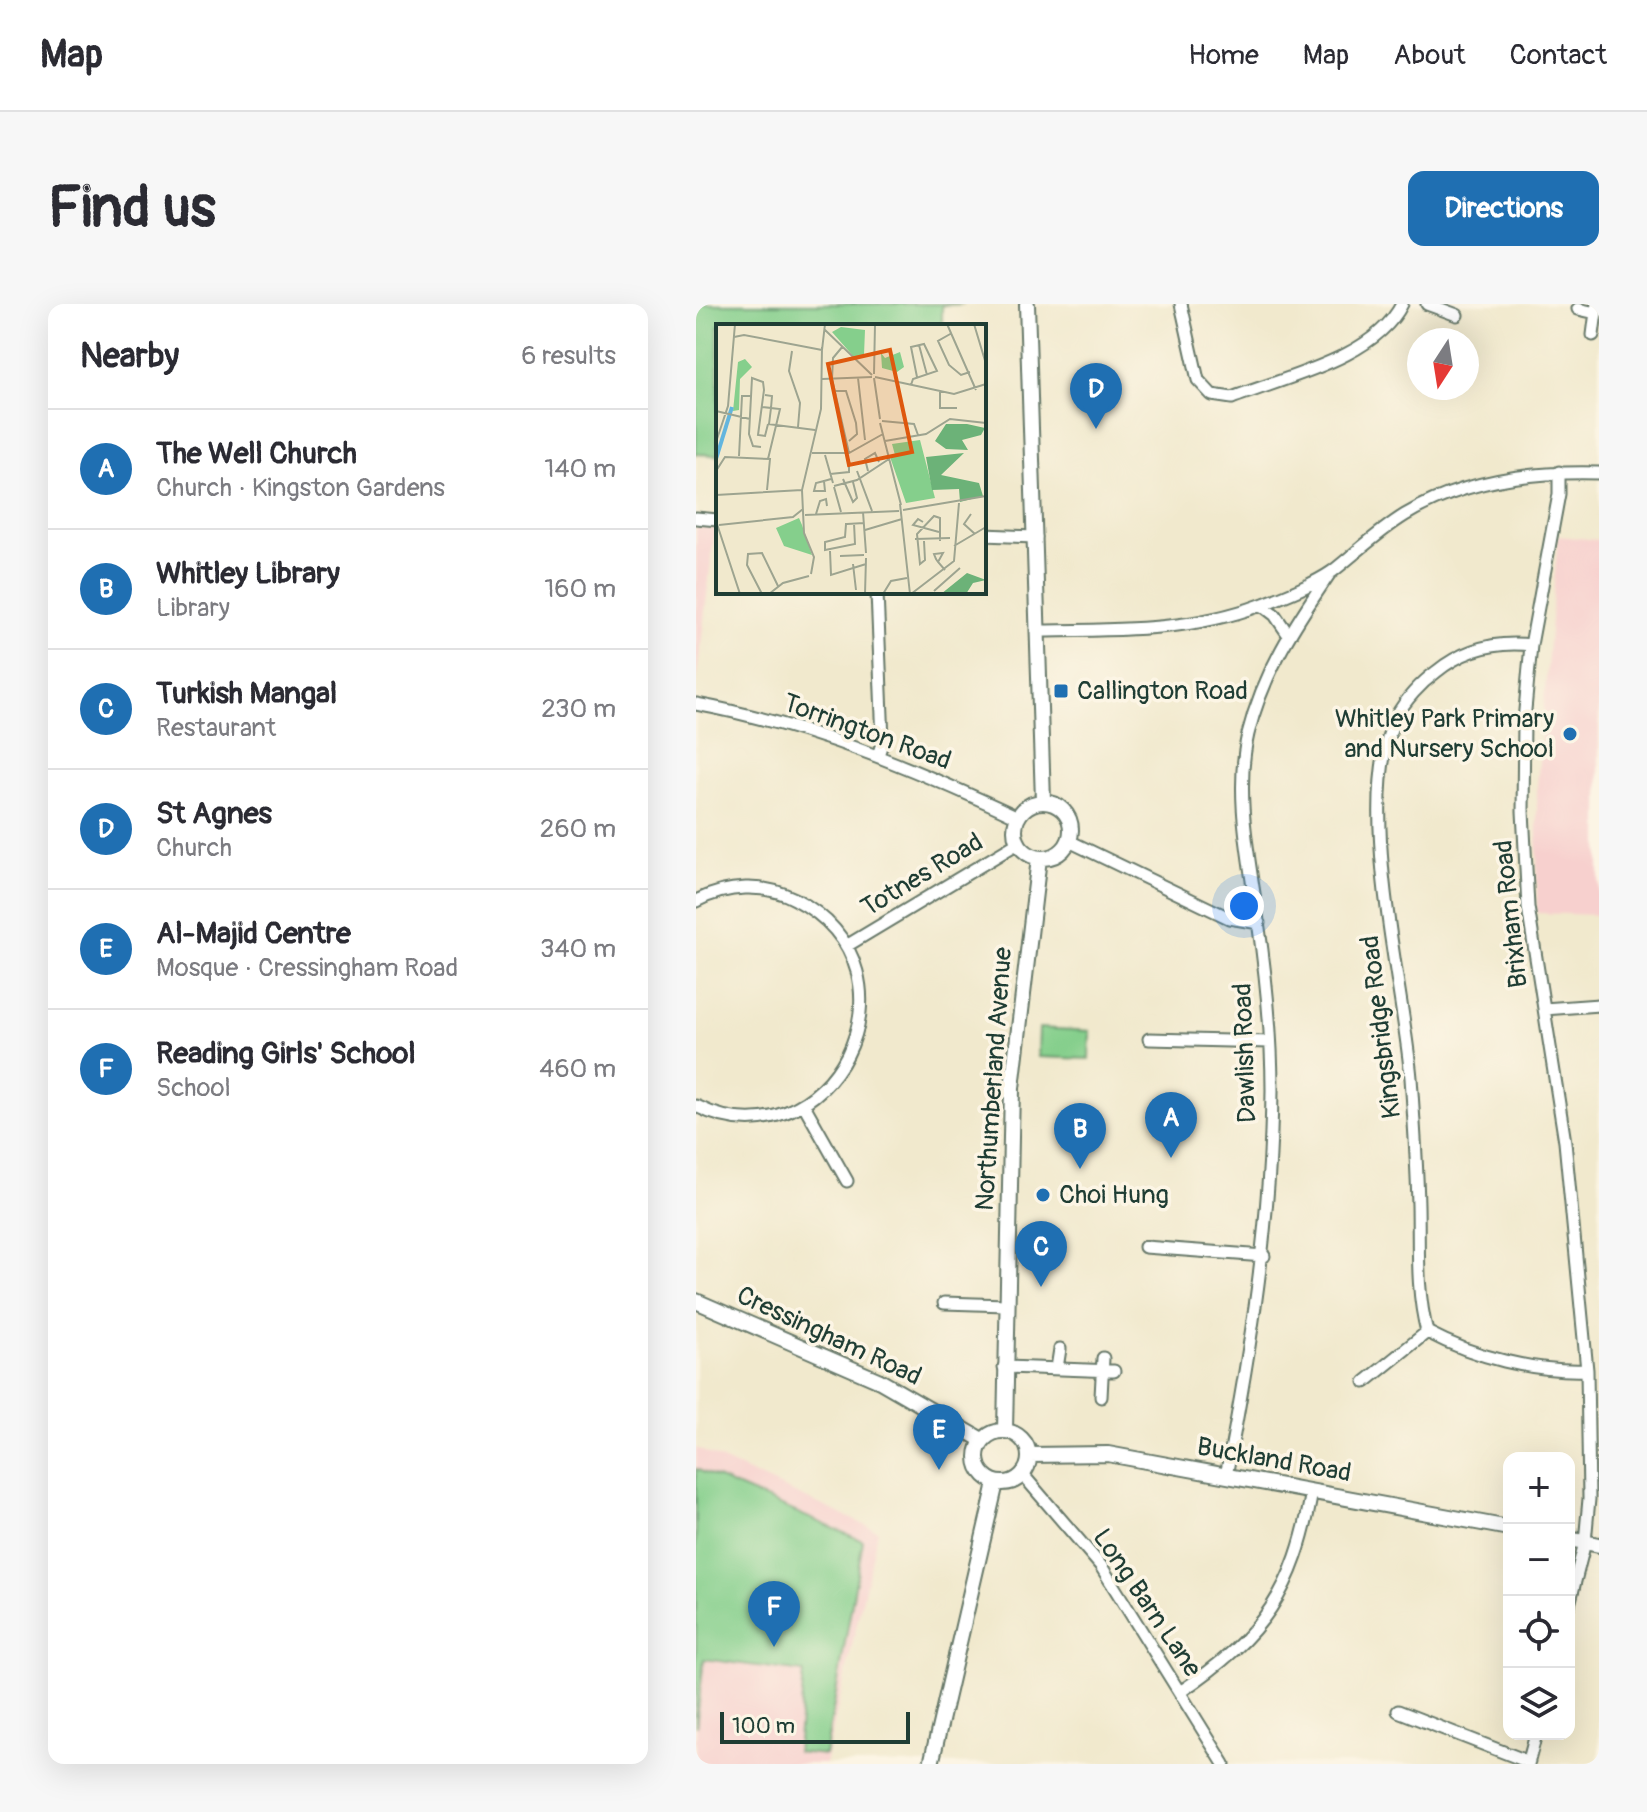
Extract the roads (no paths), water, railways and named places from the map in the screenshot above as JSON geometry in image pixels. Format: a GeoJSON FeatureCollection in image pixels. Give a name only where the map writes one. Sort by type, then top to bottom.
{"type":"FeatureCollection","features":[{"type":"Feature","properties":{"kind":"street"},"geometry":{"type":"LineString","coordinates":[[1027,304],[1043,801]]}},
{"type":"Feature","properties":{"kind":"street"},"geometry":{"type":"LineString","coordinates":[[1181,304],[1198,380],[1212,395],[1232,398],[1365,346],[1395,320],[1402,304]]}},
{"type":"Feature","properties":{"kind":"street"},"geometry":{"type":"LineString","coordinates":[[1427,304],[1457,315]]}},
{"type":"Feature","properties":{"kind":"street"},"geometry":{"type":"LineString","coordinates":[[1578,309],[1596,308],[1593,335]]}},
{"type":"Feature","properties":{"kind":"street"},"geometry":{"type":"LineString","coordinates":[[1039,631],[1167,629],[1225,617],[1262,605],[1330,573],[1407,514],[1491,480],[1559,472],[1599,473]]}},
{"type":"Feature","properties":{"kind":"street","name":"Brixham Road"},"geometry":{"type":"LineString","coordinates":[[1559,472],[1559,494],[1531,645],[1524,721],[1523,811],[1528,907],[1565,1142],[1587,1370],[1592,1544],[1572,1596]]}},
{"type":"Feature","properties":{"kind":"street"},"geometry":{"type":"LineString","coordinates":[[696,518],[716,520]]}},
{"type":"Feature","properties":{"kind":"street"},"geometry":{"type":"LineString","coordinates":[[986,535],[1036,537]]}},
{"type":"Feature","properties":{"kind":"street","name":"Dawlish Road"},"geometry":{"type":"LineString","coordinates":[[1226,1476],[1248,1364],[1264,1256],[1272,1090],[1259,923],[1243,799],[1248,736],[1267,677],[1288,634],[1330,573]]}},
{"type":"Feature","properties":{"kind":"street"},"geometry":{"type":"LineString","coordinates":[[877,594],[883,741],[878,755]]}},
{"type":"Feature","properties":{"kind":"street"},"geometry":{"type":"LineString","coordinates":[[1262,605],[1275,615],[1288,634]]}},
{"type":"Feature","properties":{"kind":"street","name":"Kingsbridge Road"},"geometry":{"type":"LineString","coordinates":[[1427,1332],[1418,1298],[1416,1148],[1410,1070],[1384,874],[1380,809],[1383,758],[1396,717],[1422,683],[1455,657],[1504,642],[1531,645]]}},
{"type":"Feature","properties":{"kind":"street","name":"Torrington Road"},"geometry":{"type":"LineString","coordinates":[[696,704],[814,732],[878,755],[1018,817]]}},
{"type":"Feature","properties":{"kind":"street"},"geometry":{"type":"LineString","coordinates":[[1043,801],[1060,807],[1067,814],[1071,832],[1069,841],[1057,854],[1039,858],[1018,843],[1014,830],[1018,817],[1028,805],[1043,801]]}},
{"type":"Feature","properties":{"kind":"street"},"geometry":{"type":"LineString","coordinates":[[1069,841],[1229,918],[1259,923]]}},
{"type":"Feature","properties":{"kind":"street","name":"Totnes Road"},"geometry":{"type":"LineString","coordinates":[[848,945],[1018,843]]}},
{"type":"Feature","properties":{"kind":"street","name":"Northumberland Avenue"},"geometry":{"type":"LineString","coordinates":[[1005,1431],[1012,1088],[1039,858]]}},
{"type":"Feature","properties":{"kind":"street"},"geometry":{"type":"LineString","coordinates":[[696,901],[713,893],[750,887],[783,893],[820,913],[848,945],[859,974],[862,1002],[858,1035],[846,1060],[825,1088],[804,1105],[767,1117],[710,1113],[696,1106]]}},
{"type":"Feature","properties":{"kind":"street"},"geometry":{"type":"LineString","coordinates":[[1544,1009],[1599,1005]]}},
{"type":"Feature","properties":{"kind":"street"},"geometry":{"type":"LineString","coordinates":[[1149,1039],[1270,1042]]}},
{"type":"Feature","properties":{"kind":"street"},"geometry":{"type":"LineString","coordinates":[[804,1105],[847,1181]]}},
{"type":"Feature","properties":{"kind":"street"},"geometry":{"type":"LineString","coordinates":[[1145,1247],[1264,1256]]}},
{"type":"Feature","properties":{"kind":"street","name":"Cressingham Road"},"geometry":{"type":"LineString","coordinates":[[696,1301],[880,1381],[982,1440]]}},
{"type":"Feature","properties":{"kind":"street"},"geometry":{"type":"LineString","coordinates":[[944,1303],[1006,1305]]}},
{"type":"Feature","properties":{"kind":"street"},"geometry":{"type":"LineString","coordinates":[[1365,1382],[1427,1332],[1471,1352],[1563,1370],[1587,1370]]}},
{"type":"Feature","properties":{"kind":"street"},"geometry":{"type":"LineString","coordinates":[[1057,1368],[1060,1349]]}},
{"type":"Feature","properties":{"kind":"street"},"geometry":{"type":"LineString","coordinates":[[1101,1397],[1108,1371],[1103,1358]]}},
{"type":"Feature","properties":{"kind":"street"},"geometry":{"type":"LineString","coordinates":[[1004,1367],[1108,1371]]}},
{"type":"Feature","properties":{"kind":"street"},"geometry":{"type":"LineString","coordinates":[[1005,1431],[1022,1439],[1029,1455],[1023,1475],[1011,1483],[988,1480],[977,1465],[982,1440],[989,1434],[1005,1431]]}},
{"type":"Feature","properties":{"kind":"street","name":"Buckland Road"},"geometry":{"type":"LineString","coordinates":[[1029,1455],[1108,1454],[1503,1527]]}},
{"type":"Feature","properties":{"kind":"street","name":"Long Barn Lane"},"geometry":{"type":"LineString","coordinates":[[1023,1475],[1101,1566],[1224,1764]]}},
{"type":"Feature","properties":{"kind":"street"},"geometry":{"type":"LineString","coordinates":[[931,1764],[996,1483]]}},
{"type":"Feature","properties":{"kind":"street"},"geometry":{"type":"LineString","coordinates":[[1180,1692],[1242,1645],[1277,1598],[1291,1573],[1305,1534],[1312,1491]]}},
{"type":"Feature","properties":{"kind":"street"},"geometry":{"type":"LineString","coordinates":[[1398,1711],[1529,1763],[1535,1740]]}},
{"type":"Feature","properties":{"kind":"place","name":"St Agnes"},"geometry":{"type":"Point","coordinates":[1096,429]}},
{"type":"Feature","properties":{"kind":"place","name":"Callington Road"},"geometry":{"type":"Point","coordinates":[1061,691]}},
{"type":"Feature","properties":{"kind":"place","name":"Whitley Park Primary and Nursery School"},"geometry":{"type":"Point","coordinates":[1570,734]}},
{"type":"Feature","properties":{"kind":"place","name":"The Well Church"},"geometry":{"type":"Point","coordinates":[1171,1158]}},
{"type":"Feature","properties":{"kind":"place","name":"Whitley Library"},"geometry":{"type":"Point","coordinates":[1080,1169]}},
{"type":"Feature","properties":{"kind":"place","name":"Choi Hung"},"geometry":{"type":"Point","coordinates":[1043,1195]}},
{"type":"Feature","properties":{"kind":"place","name":"Turkish Mangal"},"geometry":{"type":"Point","coordinates":[1041,1287]}},
{"type":"Feature","properties":{"kind":"place","name":"Al-Majid Centre"},"geometry":{"type":"Point","coordinates":[939,1470]}},
{"type":"Feature","properties":{"kind":"place","name":"Reading Girls' School"},"geometry":{"type":"Point","coordinates":[774,1647]}}]}
